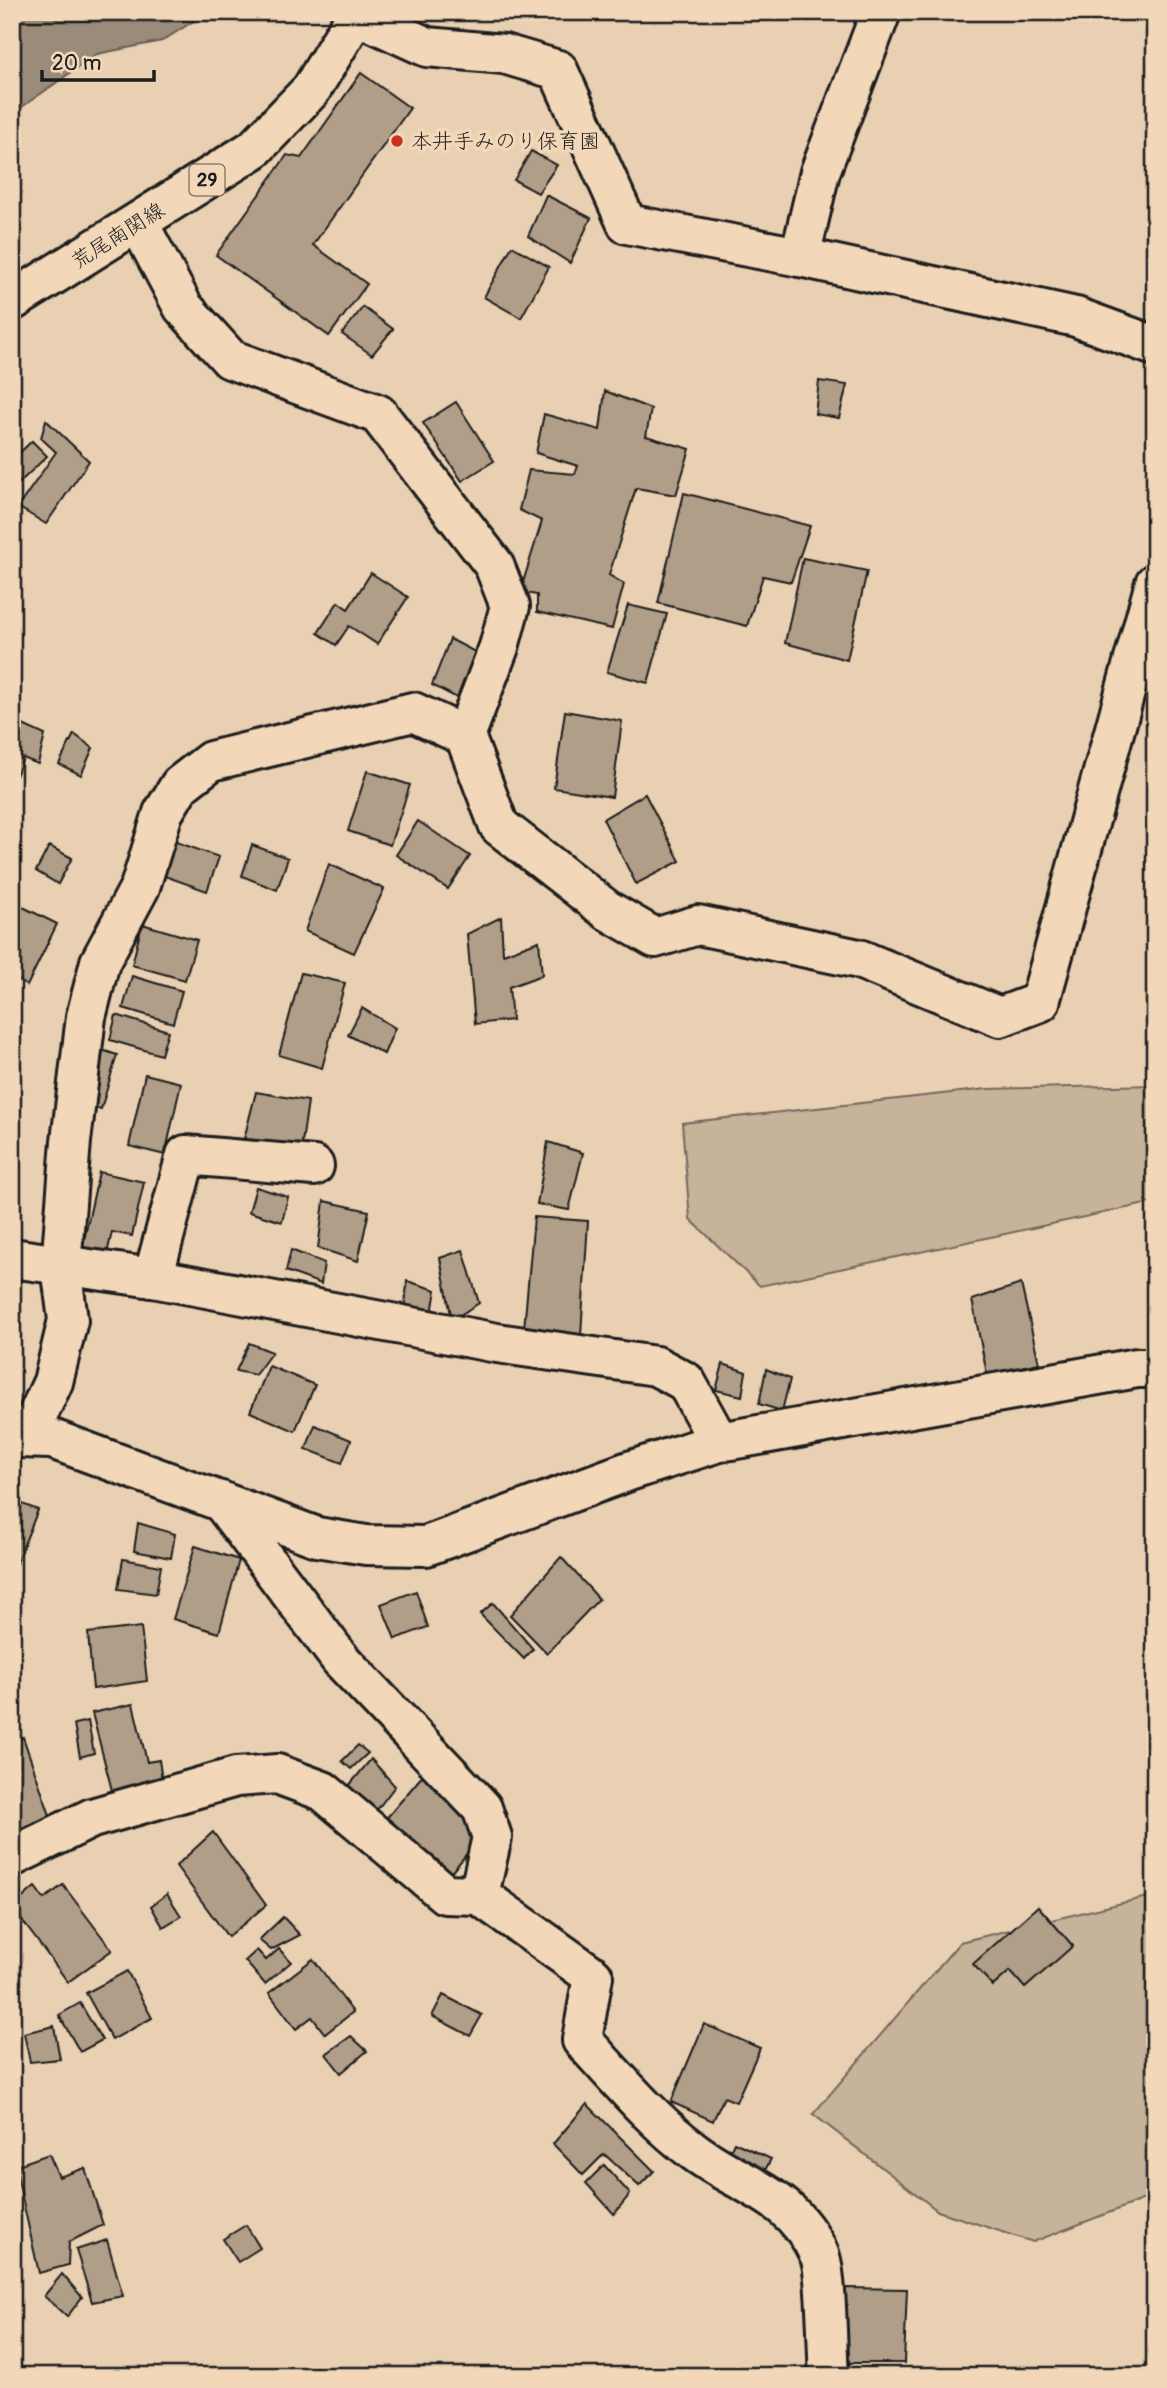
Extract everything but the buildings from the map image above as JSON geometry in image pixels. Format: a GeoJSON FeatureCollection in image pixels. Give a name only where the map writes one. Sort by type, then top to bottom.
{"type":"FeatureCollection","features":[{"type":"Feature","properties":{"kind":"street"},"geometry":{"type":"LineString","coordinates":[[800,257],[820,172],[881,12]]}},
{"type":"Feature","properties":{"kind":"street"},"geometry":{"type":"LineString","coordinates":[[357,14],[427,47],[504,54],[558,70],[628,225],[800,257],[1076,317],[1155,346]]}},
{"type":"Feature","properties":{"kind":"street","name":"荒尾南関線"},"geometry":{"type":"LineString","coordinates":[[12,301],[139,224],[254,149],[310,90],[357,14]]}},
{"type":"Feature","properties":{"kind":"street"},"geometry":{"type":"LineString","coordinates":[[139,224],[183,307],[230,359],[378,414],[494,565],[510,606],[499,647],[465,736],[499,826],[607,910],[656,938],[698,925],[859,959],[1000,1017],[1040,1002],[1142,684],[1155,583]]}},
{"type":"Feature","properties":{"kind":"street"},"geometry":{"type":"LineString","coordinates":[[20,1439],[53,1382],[68,1320],[61,1266],[71,1140],[86,1017],[100,962],[140,887],[163,813],[180,785],[211,761],[413,712],[465,736]]}},
{"type":"Feature","properties":{"kind":"street"},"geometry":{"type":"LineString","coordinates":[[153,1278],[186,1155],[314,1166]]}},
{"type":"Feature","properties":{"kind":"street"},"geometry":{"type":"LineString","coordinates":[[12,1258],[153,1278],[497,1343],[656,1367],[686,1382],[719,1443]]}},
{"type":"Feature","properties":{"kind":"street"},"geometry":{"type":"LineString","coordinates":[[20,1439],[52,1439],[317,1537],[366,1545],[426,1546],[629,1471],[719,1443],[964,1397],[1137,1368],[1155,1368]]}},
{"type":"Feature","properties":{"kind":"street"},"geometry":{"type":"LineString","coordinates":[[221,1501],[341,1660],[482,1808],[492,1837],[479,1895]]}},
{"type":"Feature","properties":{"kind":"street"},"geometry":{"type":"LineString","coordinates":[[12,1857],[92,1818],[236,1777],[277,1774],[323,1791],[445,1894],[479,1895],[593,1976],[582,2040],[645,2109],[696,2152],[763,2191],[797,2216],[821,2257],[828,2376]]}},
{"type":"Feature","properties":{"kind":"shaded area"},"geometry":{"type":"Polygon","coordinates":[[[24,12],[208,12],[162,41],[97,54],[12,114],[12,15],[24,12]]]}},
{"type":"Feature","properties":{"kind":"shaded area"},"geometry":{"type":"Polygon","coordinates":[[[1155,1085],[1155,1202],[760,1286],[690,1219],[682,1123],[987,1089],[1155,1085]]]}},
{"type":"Feature","properties":{"kind":"shaded area"},"geometry":{"type":"Polygon","coordinates":[[[1155,1895],[1155,2195],[1033,2242],[938,2211],[813,2114],[960,1942],[1155,1895]]]}},
{"type":"Feature","properties":{"kind":"place","name":"本井手みのり保育園"},"geometry":{"type":"Point","coordinates":[397,141]}}]}
